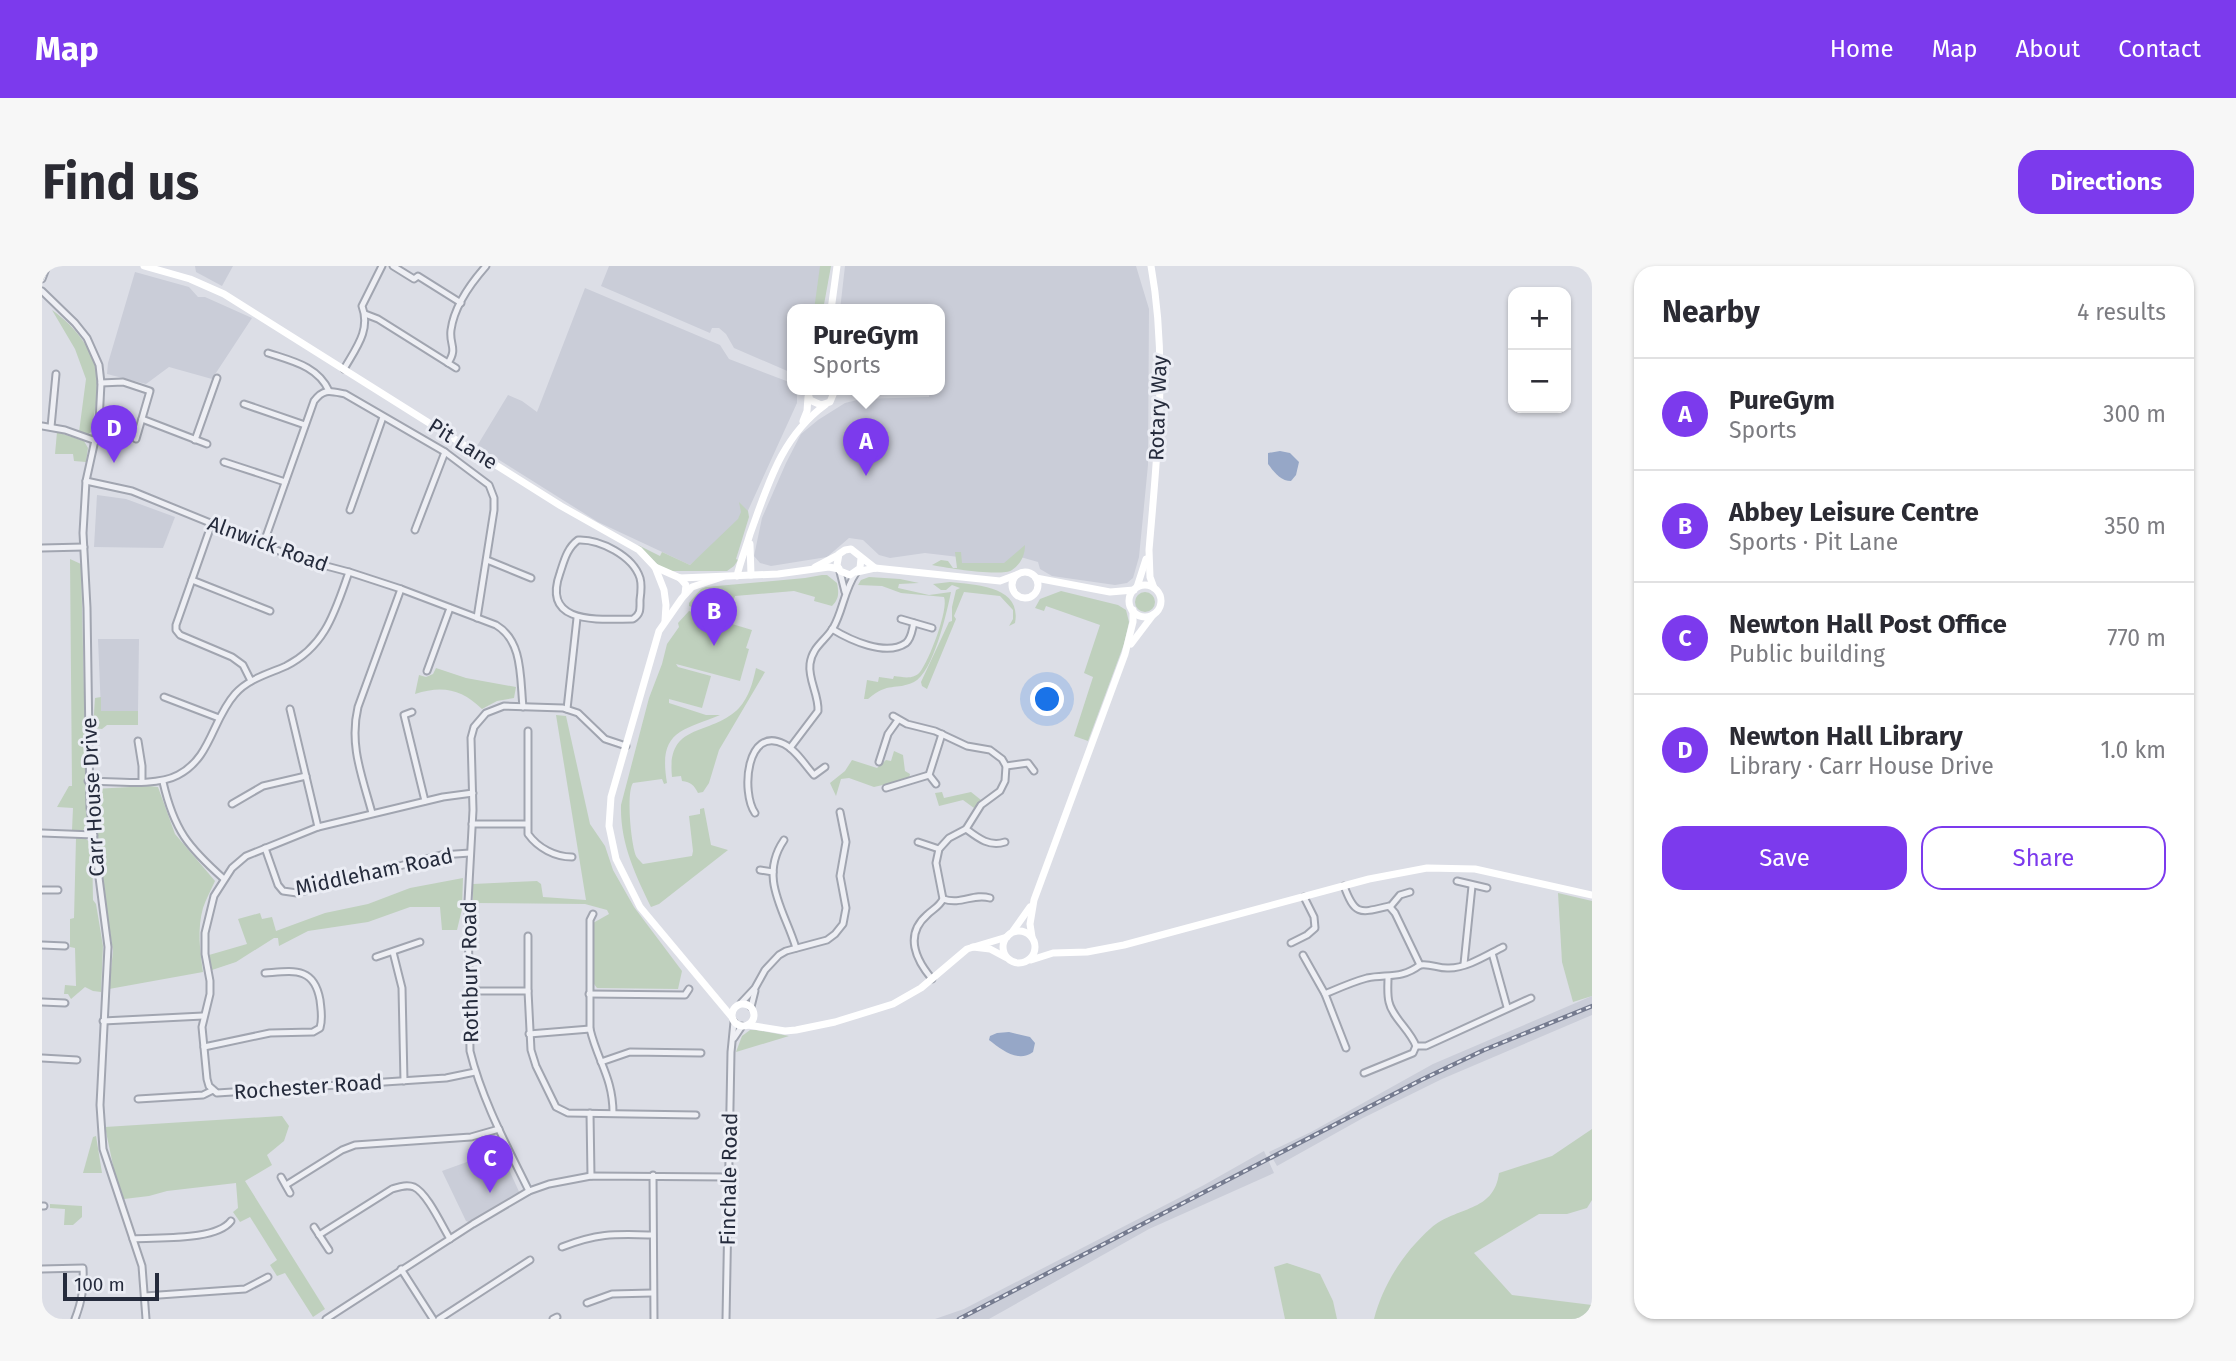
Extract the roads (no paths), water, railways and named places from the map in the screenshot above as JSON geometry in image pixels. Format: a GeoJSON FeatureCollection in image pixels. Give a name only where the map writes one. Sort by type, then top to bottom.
{"type":"FeatureCollection","features":[{"type":"Feature","properties":{"kind":"street"},"geometry":{"type":"LineString","coordinates":[[42,279],[47,266]]}},
{"type":"Feature","properties":{"kind":"street"},"geometry":{"type":"LineString","coordinates":[[344,369],[364,334],[365,314],[362,306],[382,266]]}},
{"type":"Feature","properties":{"kind":"street"},"geometry":{"type":"LineString","coordinates":[[393,266],[411,277],[418,276],[461,303]]}},
{"type":"Feature","properties":{"kind":"street"},"geometry":{"type":"LineString","coordinates":[[832,304],[837,266]]}},
{"type":"Feature","properties":{"kind":"street","name":"Rotary Way"},"geometry":{"type":"LineString","coordinates":[[1151,266],[1161,373],[1149,550],[1150,577],[1154,588]]}},
{"type":"Feature","properties":{"kind":"street","name":"Pit Lane"},"geometry":{"type":"LineString","coordinates":[[148,267],[162,269],[216,289],[561,506],[631,544],[654,567],[665,592]]}},
{"type":"Feature","properties":{"kind":"street"},"geometry":{"type":"LineString","coordinates":[[447,363],[454,349],[451,330],[461,303],[483,267]]}},
{"type":"Feature","properties":{"kind":"street","name":"Carr House Drive"},"geometry":{"type":"LineString","coordinates":[[42,291],[87,338],[99,365],[101,383],[102,402],[86,481],[84,547],[88,781],[108,947],[100,1131],[103,1149],[142,1265],[146,1319]]}},
{"type":"Feature","properties":{"kind":"street"},"geometry":{"type":"LineString","coordinates":[[365,314],[456,368]]}},
{"type":"Feature","properties":{"kind":"street"},"geometry":{"type":"LineString","coordinates":[[276,347],[270,354],[313,369],[323,377],[329,391]]}},
{"type":"Feature","properties":{"kind":"street"},"geometry":{"type":"LineString","coordinates":[[51,427],[56,374]]}},
{"type":"Feature","properties":{"kind":"street"},"geometry":{"type":"LineString","coordinates":[[195,440],[218,378]]}},
{"type":"Feature","properties":{"kind":"street"},"geometry":{"type":"LineString","coordinates":[[101,383],[123,382],[150,391],[136,439]]}},
{"type":"Feature","properties":{"kind":"street"},"geometry":{"type":"LineString","coordinates":[[46,384],[55,385]]}},
{"type":"Feature","properties":{"kind":"street"},"geometry":{"type":"LineString","coordinates":[[263,545],[314,401],[320,393],[329,391],[345,394],[445,452],[489,485],[494,498],[477,618]]}},
{"type":"Feature","properties":{"kind":"street"},"geometry":{"type":"LineString","coordinates":[[737,576],[781,455],[807,411],[808,395]]}},
{"type":"Feature","properties":{"kind":"street"},"geometry":{"type":"LineString","coordinates":[[809,395],[815,404],[825,405]]}},
{"type":"Feature","properties":{"kind":"street"},"geometry":{"type":"LineString","coordinates":[[801,425],[834,395]]}},
{"type":"Feature","properties":{"kind":"street"},"geometry":{"type":"LineString","coordinates":[[244,404],[305,425]]}},
{"type":"Feature","properties":{"kind":"street"},"geometry":{"type":"LineString","coordinates":[[350,510],[383,417]]}},
{"type":"Feature","properties":{"kind":"street"},"geometry":{"type":"LineString","coordinates":[[142,419],[207,444]]}},
{"type":"Feature","properties":{"kind":"street"},"geometry":{"type":"LineString","coordinates":[[42,426],[96,441]]}},
{"type":"Feature","properties":{"kind":"street"},"geometry":{"type":"LineString","coordinates":[[415,530],[445,452]]}},
{"type":"Feature","properties":{"kind":"street"},"geometry":{"type":"LineString","coordinates":[[224,462],[285,482]]}},
{"type":"Feature","properties":{"kind":"street","name":"Alnwick Road"},"geometry":{"type":"LineString","coordinates":[[86,481],[132,491],[296,558],[401,589],[508,632],[517,652],[523,707]]}},
{"type":"Feature","properties":{"kind":"street"},"geometry":{"type":"LineString","coordinates":[[212,523],[176,630],[180,635],[232,657],[243,665],[251,681]]}},
{"type":"Feature","properties":{"kind":"street"},"geometry":{"type":"LineString","coordinates":[[751,532],[751,575]]}},
{"type":"Feature","properties":{"kind":"street"},"geometry":{"type":"LineString","coordinates":[[583,540],[608,547],[639,574],[640,612],[633,619],[577,618],[564,612],[560,606],[557,586],[568,550],[574,543],[583,540]]}},
{"type":"Feature","properties":{"kind":"street"},"geometry":{"type":"LineString","coordinates":[[42,548],[84,547]]}},
{"type":"Feature","properties":{"kind":"street"},"geometry":{"type":"LineString","coordinates":[[811,569],[851,549],[875,568]]}},
{"type":"Feature","properties":{"kind":"street","name":"Rotary Way"},"geometry":{"type":"LineString","coordinates":[[1135,589],[1149,550]]}},
{"type":"Feature","properties":{"kind":"street"},"geometry":{"type":"LineString","coordinates":[[839,554],[836,561],[845,592]]}},
{"type":"Feature","properties":{"kind":"street"},"geometry":{"type":"LineString","coordinates":[[790,748],[818,712],[810,663],[815,649],[832,629],[845,592],[862,564],[861,558]]}},
{"type":"Feature","properties":{"kind":"street"},"geometry":{"type":"LineString","coordinates":[[487,560],[531,578]]}},
{"type":"Feature","properties":{"kind":"street","name":"Pit Lane"},"geometry":{"type":"LineString","coordinates":[[654,567],[678,577]]}},
{"type":"Feature","properties":{"kind":"street"},"geometry":{"type":"LineString","coordinates":[[664,621],[667,581],[678,577],[778,574],[811,569],[839,570],[850,575],[875,568],[1000,580],[1028,572],[1036,578],[1056,583],[1110,592],[1148,585],[1154,588],[1161,604],[1125,654]]}},
{"type":"Feature","properties":{"kind":"street"},"geometry":{"type":"LineString","coordinates":[[88,781],[163,782],[188,769],[200,757],[219,718],[236,692],[251,681],[312,649],[330,621],[349,572]]}},
{"type":"Feature","properties":{"kind":"street"},"geometry":{"type":"LineString","coordinates":[[1014,591],[1012,584],[1016,575]]}},
{"type":"Feature","properties":{"kind":"street"},"geometry":{"type":"LineString","coordinates":[[678,577],[686,585],[683,596]]}},
{"type":"Feature","properties":{"kind":"street"},"geometry":{"type":"LineString","coordinates":[[722,577],[697,584],[683,596],[664,621],[609,811],[611,840],[616,859],[640,907],[716,997],[739,1022],[785,1031],[808,1028],[865,1013],[908,997],[960,953],[1022,931],[1054,953]]}},
{"type":"Feature","properties":{"kind":"street"},"geometry":{"type":"LineString","coordinates":[[1035,592],[1038,584],[1036,578]]}},
{"type":"Feature","properties":{"kind":"street"},"geometry":{"type":"LineString","coordinates":[[192,580],[270,611]]}},
{"type":"Feature","properties":{"kind":"street"},"geometry":{"type":"LineString","coordinates":[[1000,580],[1024,597],[1056,583]]}},
{"type":"Feature","properties":{"kind":"street"},"geometry":{"type":"LineString","coordinates":[[372,813],[353,740],[354,726],[358,707],[401,589]]}},
{"type":"Feature","properties":{"kind":"street"},"geometry":{"type":"LineString","coordinates":[[1031,960],[1036,950],[1030,924],[1034,900],[1125,654],[1133,622],[1130,598],[1135,589]]}},
{"type":"Feature","properties":{"kind":"street"},"geometry":{"type":"LineString","coordinates":[[665,592],[671,599],[683,596]]}},
{"type":"Feature","properties":{"kind":"street"},"geometry":{"type":"LineString","coordinates":[[1110,592],[1145,617],[1154,614]]}},
{"type":"Feature","properties":{"kind":"street"},"geometry":{"type":"LineString","coordinates":[[427,671],[450,608]]}},
{"type":"Feature","properties":{"kind":"street"},"geometry":{"type":"LineString","coordinates":[[577,618],[567,709],[583,716],[605,739],[626,746]]}},
{"type":"Feature","properties":{"kind":"street"},"geometry":{"type":"LineString","coordinates":[[901,619],[932,628]]}},
{"type":"Feature","properties":{"kind":"street"},"geometry":{"type":"LineString","coordinates":[[832,629],[862,644],[883,648],[906,642],[914,622]]}},
{"type":"Feature","properties":{"kind":"street"},"geometry":{"type":"LineString","coordinates":[[164,697],[219,718]]}},
{"type":"Feature","properties":{"kind":"street"},"geometry":{"type":"LineString","coordinates":[[290,709],[318,827]]}},
{"type":"Feature","properties":{"kind":"street","name":"Rothbury Road"},"geometry":{"type":"LineString","coordinates":[[529,1191],[499,1129],[475,1072],[470,1051],[470,853],[473,793],[471,738],[474,727],[486,713],[494,709],[567,709]]}},
{"type":"Feature","properties":{"kind":"street"},"geometry":{"type":"LineString","coordinates":[[412,712],[404,715],[425,801]]}},
{"type":"Feature","properties":{"kind":"street"},"geometry":{"type":"LineString","coordinates":[[879,762],[895,718],[942,734],[967,746],[990,750],[1002,759],[1006,766],[1003,787],[981,805],[967,829],[949,838],[939,849],[936,863],[943,899],[921,921],[914,947],[918,961],[932,979]]}},
{"type":"Feature","properties":{"kind":"street"},"geometry":{"type":"LineString","coordinates":[[528,731],[528,834],[556,855],[572,857]]}},
{"type":"Feature","properties":{"kind":"street"},"geometry":{"type":"LineString","coordinates":[[929,775],[942,734]]}},
{"type":"Feature","properties":{"kind":"street"},"geometry":{"type":"LineString","coordinates":[[138,741],[142,781]]}},
{"type":"Feature","properties":{"kind":"street"},"geometry":{"type":"LineString","coordinates":[[751,811],[747,786],[754,751],[767,741],[779,742],[790,748],[814,775],[825,767]]}},
{"type":"Feature","properties":{"kind":"street"},"geometry":{"type":"LineString","coordinates":[[1006,766],[1029,760],[1034,771]]}},
{"type":"Feature","properties":{"kind":"street"},"geometry":{"type":"LineString","coordinates":[[929,775],[936,784]]}},
{"type":"Feature","properties":{"kind":"street"},"geometry":{"type":"LineString","coordinates":[[886,788],[929,775]]}},
{"type":"Feature","properties":{"kind":"street"},"geometry":{"type":"LineString","coordinates":[[232,804],[263,786],[306,776]]}},
{"type":"Feature","properties":{"kind":"street"},"geometry":{"type":"LineString","coordinates":[[163,782],[169,809],[183,838],[223,879],[246,856],[318,827],[425,801],[473,793]]}},
{"type":"Feature","properties":{"kind":"street"},"geometry":{"type":"LineString","coordinates":[[739,1022],[739,1004],[755,988],[773,961],[786,951],[827,940],[844,921],[846,908],[840,876],[846,842],[840,812]]}},
{"type":"Feature","properties":{"kind":"street"},"geometry":{"type":"LineString","coordinates":[[472,824],[527,824]]}},
{"type":"Feature","properties":{"kind":"street"},"geometry":{"type":"LineString","coordinates":[[967,829],[994,848],[1004,842]]}},
{"type":"Feature","properties":{"kind":"street"},"geometry":{"type":"LineString","coordinates":[[42,834],[94,835]]}},
{"type":"Feature","properties":{"kind":"street"},"geometry":{"type":"LineString","coordinates":[[784,839],[777,853],[773,872],[775,894],[796,948]]}},
{"type":"Feature","properties":{"kind":"street"},"geometry":{"type":"LineString","coordinates":[[918,842],[939,849]]}},
{"type":"Feature","properties":{"kind":"street","name":"Middleham Road"},"geometry":{"type":"LineString","coordinates":[[265,848],[278,885],[290,893],[441,855],[470,853]]}},
{"type":"Feature","properties":{"kind":"street"},"geometry":{"type":"LineString","coordinates":[[972,947],[990,949],[1020,964],[1054,953],[1087,952],[1124,945],[1401,872],[1453,867],[1497,873],[1592,895]]}},
{"type":"Feature","properties":{"kind":"street"},"geometry":{"type":"LineString","coordinates":[[760,870],[773,872]]}},
{"type":"Feature","properties":{"kind":"street","name":"Rochester Road"},"geometry":{"type":"LineString","coordinates":[[213,1090],[207,1079],[204,1047],[203,1016],[210,994],[205,954],[206,924],[210,906],[223,879]]}},
{"type":"Feature","properties":{"kind":"street"},"geometry":{"type":"LineString","coordinates":[[1457,881],[1487,888]]}},
{"type":"Feature","properties":{"kind":"street"},"geometry":{"type":"LineString","coordinates":[[1344,886],[1356,910],[1363,912],[1390,907],[1400,895],[1410,892]]}},
{"type":"Feature","properties":{"kind":"street"},"geometry":{"type":"LineString","coordinates":[[1464,964],[1472,886]]}},
{"type":"Feature","properties":{"kind":"street"},"geometry":{"type":"LineString","coordinates":[[980,896],[983,888]]}},
{"type":"Feature","properties":{"kind":"street"},"geometry":{"type":"LineString","coordinates":[[42,890],[58,890]]}},
{"type":"Feature","properties":{"kind":"street"},"geometry":{"type":"LineString","coordinates":[[943,899],[958,902],[980,896],[990,898]]}},
{"type":"Feature","properties":{"kind":"street"},"geometry":{"type":"LineString","coordinates":[[1291,943],[1315,928],[1314,917],[1304,897]]}},
{"type":"Feature","properties":{"kind":"street"},"geometry":{"type":"LineString","coordinates":[[1007,959],[1003,948],[1034,900]]}},
{"type":"Feature","properties":{"kind":"street"},"geometry":{"type":"LineString","coordinates":[[1390,907],[1420,965]]}},
{"type":"Feature","properties":{"kind":"street"},"geometry":{"type":"LineString","coordinates":[[593,914],[590,920],[590,1029],[613,1092],[613,1113]]}},
{"type":"Feature","properties":{"kind":"street"},"geometry":{"type":"LineString","coordinates":[[528,936],[529,1034],[536,1066],[556,1107],[568,1113],[696,1115]]}},
{"type":"Feature","properties":{"kind":"street"},"geometry":{"type":"LineString","coordinates":[[376,957],[420,942]]}},
{"type":"Feature","properties":{"kind":"street"},"geometry":{"type":"LineString","coordinates":[[42,945],[65,946]]}},
{"type":"Feature","properties":{"kind":"street"},"geometry":{"type":"LineString","coordinates":[[1325,994],[1370,977],[1388,978],[1413,971],[1420,965],[1449,968],[1503,947]]}},
{"type":"Feature","properties":{"kind":"street","name":"Rochester Road"},"geometry":{"type":"LineString","coordinates":[[393,951],[402,989],[404,1081]]}},
{"type":"Feature","properties":{"kind":"street"},"geometry":{"type":"LineString","coordinates":[[1492,953],[1507,1007]]}},
{"type":"Feature","properties":{"kind":"street"},"geometry":{"type":"LineString","coordinates":[[1303,955],[1325,994],[1346,1048]]}},
{"type":"Feature","properties":{"kind":"street"},"geometry":{"type":"LineString","coordinates":[[204,1047],[270,1033],[313,1032],[320,1028],[323,1018],[318,990],[313,979],[303,973],[291,971],[265,973]]}},
{"type":"Feature","properties":{"kind":"street"},"geometry":{"type":"LineString","coordinates":[[1364,1073],[1413,1053],[1416,1046],[1410,1032],[1397,1018],[1389,1003],[1388,978]]}},
{"type":"Feature","properties":{"kind":"street"},"geometry":{"type":"LineString","coordinates":[[739,1022],[753,1020],[755,988]]}},
{"type":"Feature","properties":{"kind":"street"},"geometry":{"type":"LineString","coordinates":[[589,994],[685,995],[688,989]]}},
{"type":"Feature","properties":{"kind":"street"},"geometry":{"type":"LineString","coordinates":[[469,991],[528,991]]}},
{"type":"Feature","properties":{"kind":"street"},"geometry":{"type":"LineString","coordinates":[[716,997],[752,1010],[769,1028]]}},
{"type":"Feature","properties":{"kind":"street"},"geometry":{"type":"LineString","coordinates":[[1416,1046],[1426,1046],[1531,998]]}},
{"type":"Feature","properties":{"kind":"street"},"geometry":{"type":"LineString","coordinates":[[42,1002],[65,1003]]}},
{"type":"Feature","properties":{"kind":"street"},"geometry":{"type":"LineString","coordinates":[[103,1021],[203,1016]]}},
{"type":"Feature","properties":{"kind":"street","name":"Finchale Road"},"geometry":{"type":"LineString","coordinates":[[726,1319],[731,1052],[739,1022]]}},
{"type":"Feature","properties":{"kind":"street"},"geometry":{"type":"LineString","coordinates":[[529,1034],[590,1029]]}},
{"type":"Feature","properties":{"kind":"street"},"geometry":{"type":"LineString","coordinates":[[601,1062],[631,1052],[701,1053]]}},
{"type":"Feature","properties":{"kind":"street"},"geometry":{"type":"LineString","coordinates":[[42,1058],[77,1060]]}},
{"type":"Feature","properties":{"kind":"street","name":"Rochester Road"},"geometry":{"type":"LineString","coordinates":[[138,1099],[203,1095],[213,1090],[223,1093],[446,1078],[475,1072]]}},
{"type":"Feature","properties":{"kind":"street"},"geometry":{"type":"LineString","coordinates":[[590,1113],[591,1176]]}},
{"type":"Feature","properties":{"kind":"street"},"geometry":{"type":"LineString","coordinates":[[286,1185],[342,1150],[355,1145],[471,1137],[499,1129]]}},
{"type":"Feature","properties":{"kind":"street"},"geometry":{"type":"LineString","coordinates":[[653,1175],[654,1319]]}},
{"type":"Feature","properties":{"kind":"street"},"geometry":{"type":"LineString","coordinates":[[326,1319],[450,1238],[529,1191],[569,1179],[591,1176],[729,1177]]}},
{"type":"Feature","properties":{"kind":"street"},"geometry":{"type":"LineString","coordinates":[[281,1177],[290,1193]]}},
{"type":"Feature","properties":{"kind":"street"},"geometry":{"type":"LineString","coordinates":[[320,1235],[392,1189],[404,1185],[414,1187],[422,1194],[450,1238]]}},
{"type":"Feature","properties":{"kind":"street"},"geometry":{"type":"LineString","coordinates":[[133,1239],[210,1233],[227,1226],[231,1221]]}},
{"type":"Feature","properties":{"kind":"street"},"geometry":{"type":"LineString","coordinates":[[314,1227],[329,1250]]}},
{"type":"Feature","properties":{"kind":"street"},"geometry":{"type":"LineString","coordinates":[[562,1247],[604,1234],[652,1235]]}},
{"type":"Feature","properties":{"kind":"street"},"geometry":{"type":"LineString","coordinates":[[439,1319],[530,1259]]}},
{"type":"Feature","properties":{"kind":"street"},"geometry":{"type":"LineString","coordinates":[[42,1269],[83,1268],[84,1287],[75,1319]]}},
{"type":"Feature","properties":{"kind":"street"},"geometry":{"type":"LineString","coordinates":[[401,1269],[433,1319]]}},
{"type":"Feature","properties":{"kind":"street"},"geometry":{"type":"LineString","coordinates":[[145,1296],[246,1289],[268,1277]]}},
{"type":"Feature","properties":{"kind":"street"},"geometry":{"type":"LineString","coordinates":[[587,1303],[612,1294],[652,1293]]}},
{"type":"Feature","properties":{"kind":"water"},"geometry":{"type":"Polygon","coordinates":[[[1268,453],[1290,453],[1299,462],[1296,475],[1291,481],[1281,478],[1268,464],[1268,453]]]}},
{"type":"Feature","properties":{"kind":"water"},"geometry":{"type":"Polygon","coordinates":[[[1009,1032],[1030,1037],[1035,1043],[1033,1052],[1016,1056],[989,1040],[990,1036],[997,1033],[1009,1032]]]}},
{"type":"Feature","properties":{"kind":"railway"},"geometry":{"type":"LineString","coordinates":[[959,1319],[1421,1080],[1484,1050],[1592,1006]]}},
{"type":"Feature","properties":{"kind":"place","name":"Newton Hall Library"},"geometry":{"type":"Point","coordinates":[114,463]}},
{"type":"Feature","properties":{"kind":"place","name":"PureGym"},"geometry":{"type":"Point","coordinates":[866,476]}},
{"type":"Feature","properties":{"kind":"place","name":"Abbey Leisure Centre"},"geometry":{"type":"Point","coordinates":[714,646]}},
{"type":"Feature","properties":{"kind":"place","name":"Newton Hall Post Office"},"geometry":{"type":"Point","coordinates":[490,1193]}}]}
